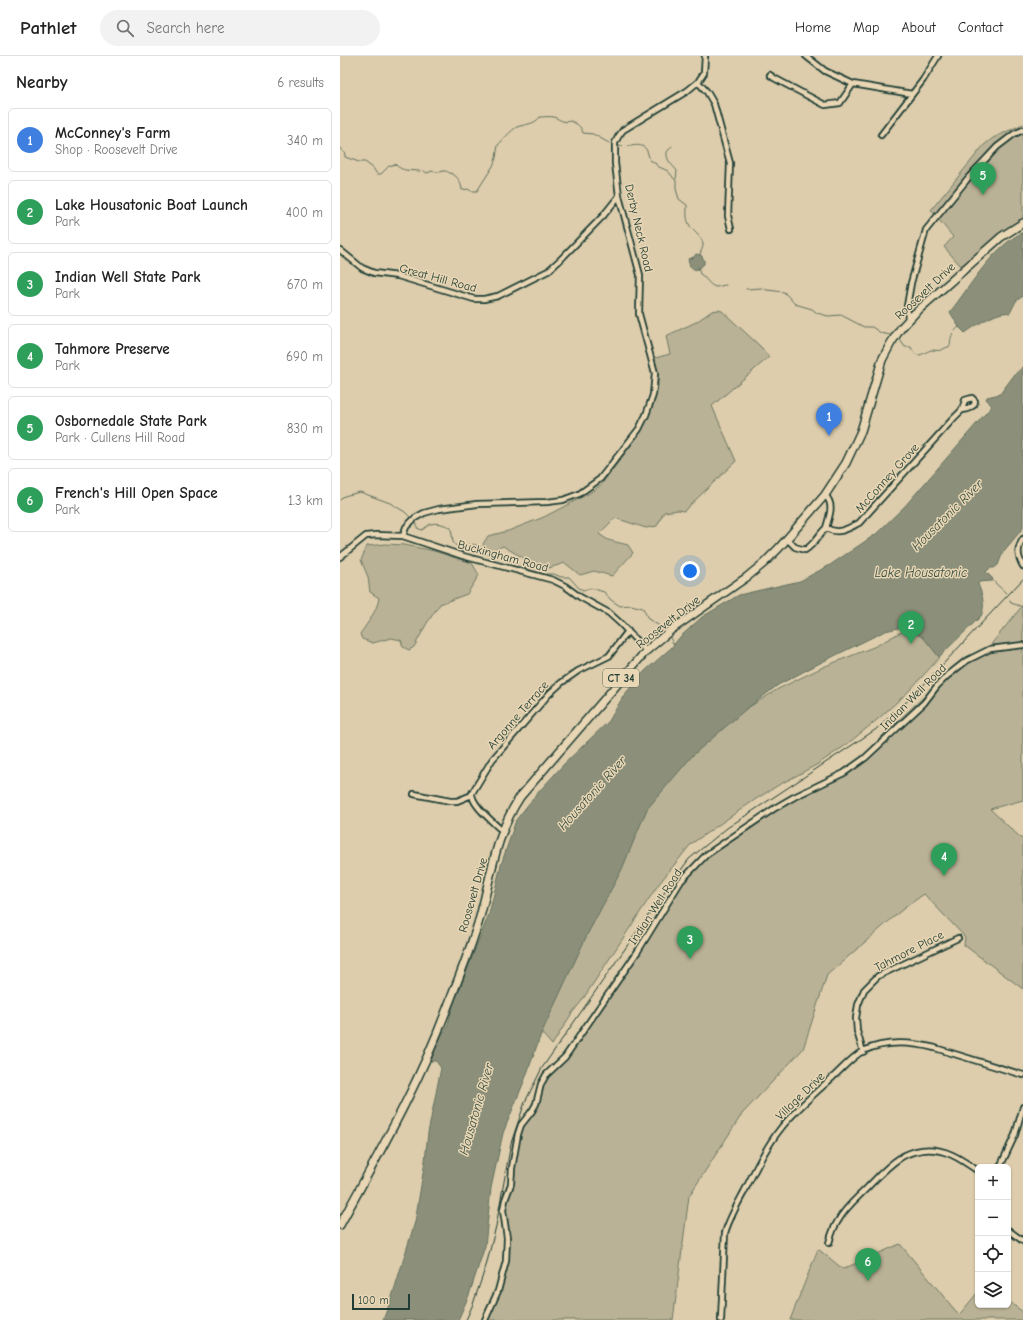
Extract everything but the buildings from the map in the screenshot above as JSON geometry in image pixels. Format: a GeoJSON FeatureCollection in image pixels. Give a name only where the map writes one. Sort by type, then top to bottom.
{"type":"FeatureCollection","features":[{"type":"Feature","properties":{"kind":"main road","name":"Roosevelt Drive"},"geometry":{"type":"LineString","coordinates":[[340,1225],[414,1086],[434,1042],[479,920],[502,830],[512,810],[526,789],[646,651],[666,634],[747,577],[764,563],[787,539],[824,494],[850,456],[861,431],[886,352],[895,336],[908,319],[1001,237],[1023,223]]}},
{"type":"Feature","properties":{"kind":"street"},"geometry":{"type":"LineString","coordinates":[[705,56],[704,73],[698,82],[707,92],[714,104],[730,163],[728,216],[731,228]]}},
{"type":"Feature","properties":{"kind":"street"},"geometry":{"type":"LineString","coordinates":[[806,56],[825,71],[853,84],[912,94]]}},
{"type":"Feature","properties":{"kind":"street"},"geometry":{"type":"LineString","coordinates":[[881,135],[923,80],[938,56]]}},
{"type":"Feature","properties":{"kind":"street"},"geometry":{"type":"LineString","coordinates":[[770,75],[825,104],[840,103],[853,84]]}},
{"type":"Feature","properties":{"kind":"street","name":"Derby Neck Road"},"geometry":{"type":"LineString","coordinates":[[403,536],[406,527],[415,518],[424,513],[439,509],[477,504],[547,502],[563,500],[575,496],[600,480],[639,429],[653,395],[655,373],[639,314],[641,284],[639,269],[619,196],[614,147],[623,130],[698,82]]}},
{"type":"Feature","properties":{"kind":"street"},"geometry":{"type":"LineString","coordinates":[[908,319],[907,306],[911,282],[926,230],[969,177],[997,147],[1014,134],[1023,130]]}},
{"type":"Feature","properties":{"kind":"street","name":"Great Hill Road"},"geometry":{"type":"LineString","coordinates":[[340,250],[362,268],[374,273],[398,276],[469,298],[484,299],[498,296],[548,271],[603,216],[619,196]]}},
{"type":"Feature","properties":{"kind":"street","name":"McConney Grove"},"geometry":{"type":"LineString","coordinates":[[826,528],[833,532],[845,530],[859,523],[962,410]]}},
{"type":"Feature","properties":{"kind":"street"},"geometry":{"type":"LineString","coordinates":[[787,539],[795,547],[805,550],[816,541],[826,528],[830,513],[831,504],[829,499],[824,494]]}},
{"type":"Feature","properties":{"kind":"street","name":"Buckingham Road"},"geometry":{"type":"LineString","coordinates":[[340,557],[366,536],[403,536],[464,556],[545,577],[559,582],[609,613],[646,651]]}},
{"type":"Feature","properties":{"kind":"street"},"geometry":{"type":"LineString","coordinates":[[1023,539],[1018,547],[1018,557],[1023,566]]}},
{"type":"Feature","properties":{"kind":"street","name":"Argonne Terrace"},"geometry":{"type":"LineString","coordinates":[[472,795],[492,760],[549,694],[561,682],[578,670],[608,656],[628,631]]}},
{"type":"Feature","properties":{"kind":"street","name":"Indian Well Road"},"geometry":{"type":"LineString","coordinates":[[485,1320],[498,1291],[506,1261],[507,1238],[503,1210],[511,1184],[512,1168],[521,1125],[536,1104],[541,1084],[546,1075],[565,1057],[638,952],[681,881],[706,855],[775,808],[794,797],[844,773],[864,758],[924,703],[947,676],[966,662],[990,649],[1023,645]]}},
{"type":"Feature","properties":{"kind":"street"},"geometry":{"type":"LineString","coordinates":[[414,794],[450,801],[457,801],[472,795],[473,800],[478,806],[502,830]]}},
{"type":"Feature","properties":{"kind":"street","name":"Tahmore Place"},"geometry":{"type":"LineString","coordinates":[[863,1052],[857,1031],[856,1018],[858,1005],[864,990],[878,976],[958,938]]}},
{"type":"Feature","properties":{"kind":"street","name":"Village Drive"},"geometry":{"type":"LineString","coordinates":[[721,1320],[725,1233],[746,1189],[780,1128],[798,1109],[863,1052],[888,1044],[908,1043],[922,1045],[1023,1075]]}},
{"type":"Feature","properties":{"kind":"street"},"geometry":{"type":"LineString","coordinates":[[1001,1164],[1014,1135],[1023,1107]]}},
{"type":"Feature","properties":{"kind":"street"},"geometry":{"type":"LineString","coordinates":[[829,1244],[833,1230],[844,1211],[883,1172],[900,1158],[922,1150],[936,1150],[960,1158],[975,1169]]}},
{"type":"Feature","properties":{"kind":"street"},"geometry":{"type":"LineString","coordinates":[[1011,1232],[1023,1241]]}},
{"type":"Feature","properties":{"kind":"shaded area"},"geometry":{"type":"Polygon","coordinates":[[[1023,124],[1023,220],[961,266],[944,247],[953,237],[931,210],[984,145],[993,138],[1023,124]]]}},
{"type":"Feature","properties":{"kind":"shaded area"},"geometry":{"type":"Polygon","coordinates":[[[712,311],[722,311],[761,347],[769,357],[712,406],[736,461],[685,510],[664,512],[657,526],[646,528],[615,518],[599,534],[608,540],[628,545],[633,553],[612,576],[594,571],[580,575],[565,563],[549,568],[540,568],[503,546],[491,554],[487,551],[483,544],[488,536],[508,531],[544,517],[588,494],[601,485],[641,432],[648,417],[658,386],[655,358],[670,354],[666,336],[696,322],[712,311]]]}},
{"type":"Feature","properties":{"kind":"shaded area"},"geometry":{"type":"Polygon","coordinates":[[[385,544],[405,545],[434,551],[472,563],[479,575],[467,594],[440,604],[427,623],[414,647],[409,650],[403,647],[401,640],[391,638],[373,643],[362,639],[360,634],[369,622],[379,598],[370,592],[368,577],[361,560],[367,546],[385,544]]]}},
{"type":"Feature","properties":{"kind":"shaded area"},"geometry":{"type":"Polygon","coordinates":[[[1023,605],[1023,800],[990,809],[1023,840],[1023,989],[964,945],[965,937],[924,894],[903,909],[827,975],[803,1049],[742,1114],[689,1196],[673,1320],[486,1320],[501,1283],[507,1243],[505,1219],[518,1135],[545,1076],[551,1067],[570,1048],[634,956],[680,881],[694,864],[754,822],[856,764],[885,733],[945,677],[967,659],[988,648],[1023,605]]]}},
{"type":"Feature","properties":{"kind":"shaded area"},"geometry":{"type":"Polygon","coordinates":[[[908,631],[918,634],[926,639],[940,657],[908,692],[846,745],[818,764],[756,799],[691,844],[658,885],[552,1045],[539,1030],[649,794],[742,709],[751,706],[778,689],[823,667],[876,646],[899,633],[908,631]]]}},
{"type":"Feature","properties":{"kind":"shaded area"},"geometry":{"type":"Polygon","coordinates":[[[900,1244],[959,1315],[975,1296],[975,1308],[1011,1308],[1011,1303],[1023,1312],[1023,1320],[790,1320],[818,1249],[843,1269],[900,1244]]]}},
{"type":"Feature","properties":{"kind":"water"},"geometry":{"type":"Polygon","coordinates":[[[1023,232],[1023,296],[1016,301],[1010,313],[993,316],[965,333],[959,327],[950,312],[992,257],[1012,239],[1023,232]]]}},
{"type":"Feature","properties":{"kind":"water"},"geometry":{"type":"Polygon","coordinates":[[[696,254],[701,255],[704,260],[704,264],[698,269],[693,270],[690,267],[688,259],[694,257],[696,254]]]}},
{"type":"Feature","properties":{"kind":"water","name":"Lake Housatonic"},"geometry":{"type":"Polygon","coordinates":[[[1023,367],[1023,528],[1003,552],[998,565],[994,568],[990,568],[986,572],[993,579],[992,581],[979,582],[978,584],[983,604],[981,616],[939,657],[923,637],[903,627],[885,631],[778,685],[746,709],[693,755],[647,809],[622,869],[587,935],[541,1034],[503,1133],[491,1188],[485,1246],[469,1295],[458,1320],[383,1320],[391,1300],[415,1222],[428,1133],[441,1068],[436,1061],[431,1061],[441,1036],[447,1027],[453,1006],[489,914],[501,865],[516,820],[564,764],[609,721],[624,695],[645,671],[702,617],[739,595],[800,581],[830,565],[876,534],[905,506],[992,406],[986,399],[987,397],[1000,394],[1015,374],[1023,367]]]}},
{"type":"Feature","properties":{"kind":"waterway"},"geometry":{"type":"LineString","coordinates":[[424,171],[427,173],[432,171],[447,171],[457,178],[460,182],[462,190],[468,189],[471,191],[477,191],[493,166],[498,145],[515,128],[532,123],[540,117],[554,117],[568,122],[571,121],[578,126],[583,133],[593,134],[609,143]]}},
{"type":"Feature","properties":{"kind":"waterway"},"geometry":{"type":"LineString","coordinates":[[619,146],[642,146],[647,151],[650,160],[657,166],[668,171],[676,181],[676,189],[679,199],[687,205],[687,217],[689,224],[703,242],[700,254]]}},
{"type":"Feature","properties":{"kind":"waterway"},"geometry":{"type":"LineString","coordinates":[[672,146],[667,152],[667,158],[677,171],[676,179]]}},
{"type":"Feature","properties":{"kind":"waterway"},"geometry":{"type":"LineString","coordinates":[[340,148],[345,154],[345,157],[359,162],[365,162],[373,168],[377,174],[381,174],[389,166],[395,164],[403,169],[420,171]]}},
{"type":"Feature","properties":{"kind":"waterway"},"geometry":{"type":"LineString","coordinates":[[698,267],[700,274],[711,285],[716,287],[726,285]]}},
{"type":"Feature","properties":{"kind":"waterway"},"geometry":{"type":"LineString","coordinates":[[746,289],[762,288],[784,292],[795,304],[812,309],[817,313],[828,316],[841,315],[864,327],[872,327],[881,333],[890,335]]}},
{"type":"Feature","properties":{"kind":"waterway"},"geometry":{"type":"LineString","coordinates":[[900,340],[905,347],[911,347],[915,354],[920,355],[931,350],[940,350],[950,346],[952,335],[959,327]]}},
{"type":"Feature","properties":{"kind":"waterway"},"geometry":{"type":"LineString","coordinates":[[340,500],[344,496],[360,492],[390,503],[405,512],[411,518]]}},
{"type":"Feature","properties":{"kind":"waterway"},"geometry":{"type":"LineString","coordinates":[[415,521],[417,528],[422,530],[434,523],[447,526],[451,528],[453,542],[457,547],[463,547],[469,544]]}},
{"type":"Feature","properties":{"kind":"waterway"},"geometry":{"type":"LineString","coordinates":[[473,544],[481,547],[493,561],[545,574],[569,577],[579,588],[583,590],[591,588],[604,592],[611,600],[620,606],[631,605],[643,608],[648,619],[663,628],[665,631]]}},
{"type":"Feature","properties":{"kind":"waterway"},"geometry":{"type":"LineString","coordinates":[[992,580],[1006,593]]}},
{"type":"Feature","properties":{"kind":"waterway"},"geometry":{"type":"LineString","coordinates":[[1010,600],[1011,603],[1023,607]]}},
{"type":"Feature","properties":{"kind":"waterway"},"geometry":{"type":"LineString","coordinates":[[669,636],[674,645]]}},
{"type":"Feature","properties":{"kind":"railway"},"geometry":{"type":"LineString","coordinates":[[466,1320],[486,1266],[496,1226],[511,1143],[525,1102],[542,1068],[689,859],[727,828],[875,730],[914,695],[1023,579]]}},
{"type":"Feature","properties":{"kind":"place","name":"Osbornedale State Park"},"geometry":{"type":"Point","coordinates":[983,195]}},
{"type":"Feature","properties":{"kind":"place","name":"McConney's Farm"},"geometry":{"type":"Point","coordinates":[829,436]}},
{"type":"Feature","properties":{"kind":"place","name":"Lake Housatonic Boat Launch"},"geometry":{"type":"Point","coordinates":[911,644]}},
{"type":"Feature","properties":{"kind":"place","name":"Tahmore Preserve"},"geometry":{"type":"Point","coordinates":[944,876]}},
{"type":"Feature","properties":{"kind":"place","name":"Indian Well State Park"},"geometry":{"type":"Point","coordinates":[690,959]}},
{"type":"Feature","properties":{"kind":"place","name":"French's Hill Open Space"},"geometry":{"type":"Point","coordinates":[868,1281]}},
{"type":"Feature","properties":{"kind":"water label","name":"Housatonic River"},"geometry":{"type":"Point","coordinates":[947,515]}},
{"type":"Feature","properties":{"kind":"water label","name":"Housatonic River"},"geometry":{"type":"Point","coordinates":[592,793]}},
{"type":"Feature","properties":{"kind":"water label","name":"Housatonic River"},"geometry":{"type":"Point","coordinates":[476,1109]}}]}
